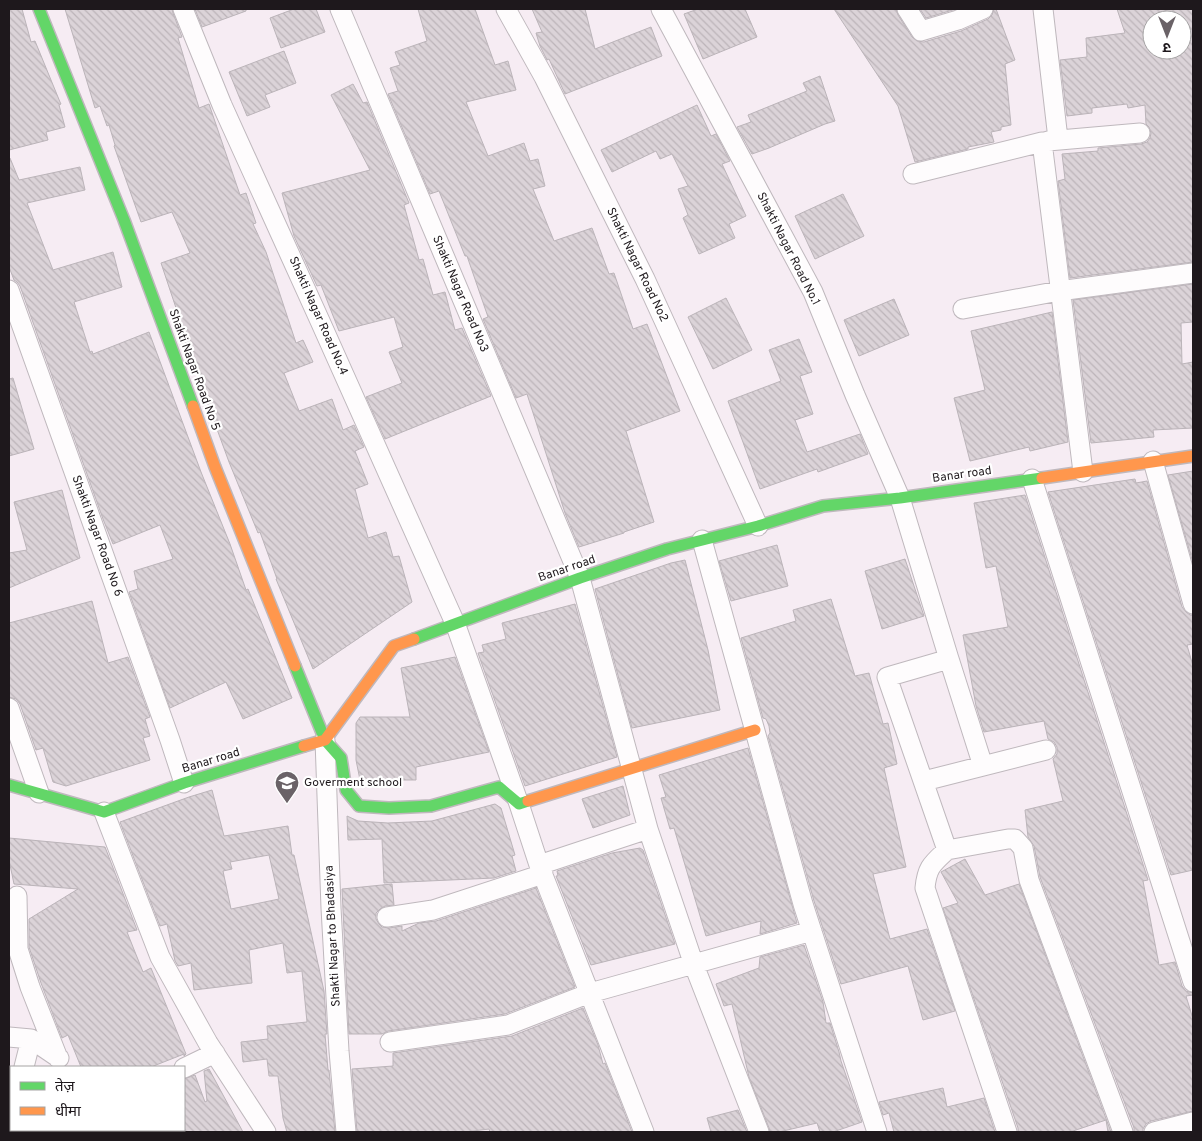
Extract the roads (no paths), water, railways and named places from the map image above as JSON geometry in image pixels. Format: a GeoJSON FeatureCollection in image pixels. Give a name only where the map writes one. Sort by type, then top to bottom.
{"type":"FeatureCollection","features":[{"type":"Feature","properties":{"kind":"street","name":"Shakti Nagar Road No 5"},"geometry":{"type":"LineString","coordinates":[[39,9],[124,220],[215,467],[325,740],[341,758],[346,790],[359,806],[389,808],[431,806],[499,787],[520,804]]}},
{"type":"Feature","properties":{"kind":"street","name":"Shakti Nagar Road No.4"},"geometry":{"type":"LineString","coordinates":[[183,9],[222,105],[455,623],[520,804],[541,869],[644,1132]]}},
{"type":"Feature","properties":{"kind":"street","name":"Shakti Nagar Road No3"},"geometry":{"type":"LineString","coordinates":[[340,9],[580,578],[648,829],[694,965],[759,1132]]}},
{"type":"Feature","properties":{"kind":"street","name":"Shakti Nagar Road No2"},"geometry":{"type":"LineString","coordinates":[[506,9],[544,77],[645,279],[758,526]]}},
{"type":"Feature","properties":{"kind":"street","name":"Shakti Nagar Road No.1"},"geometry":{"type":"LineString","coordinates":[[661,9],[813,292],[900,498],[983,766]]}},
{"type":"Feature","properties":{"kind":"street"},"geometry":{"type":"LineString","coordinates":[[907,9],[921,31],[958,20],[982,9]]}},
{"type":"Feature","properties":{"kind":"street"},"geometry":{"type":"LineString","coordinates":[[1043,9],[1060,292],[1083,472]]}},
{"type":"Feature","properties":{"kind":"street"},"geometry":{"type":"LineString","coordinates":[[913,174],[1050,141],[1140,133]]}},
{"type":"Feature","properties":{"kind":"street"},"geometry":{"type":"LineString","coordinates":[[963,309],[1060,292],[1193,273]]}},
{"type":"Feature","properties":{"kind":"street","name":"Shakti Nagar Road No 6"},"geometry":{"type":"LineString","coordinates":[[9,290],[184,783]]}},
{"type":"Feature","properties":{"kind":"street","name":"Banar road"},"geometry":{"type":"LineString","coordinates":[[104,812],[184,783],[325,740],[394,646],[580,578],[667,549],[758,526],[823,506],[900,498],[1193,456]]}},
{"type":"Feature","properties":{"kind":"street"},"geometry":{"type":"LineString","coordinates":[[1153,461],[1193,604]]}},
{"type":"Feature","properties":{"kind":"street"},"geometry":{"type":"LineString","coordinates":[[1032,479],[1193,982]]}},
{"type":"Feature","properties":{"kind":"street"},"geometry":{"type":"LineString","coordinates":[[702,540],[803,904],[877,1132]]}},
{"type":"Feature","properties":{"kind":"street"},"geometry":{"type":"LineString","coordinates":[[947,850],[887,677],[949,659]]}},
{"type":"Feature","properties":{"kind":"street"},"geometry":{"type":"LineString","coordinates":[[9,708],[39,793]]}},
{"type":"Feature","properties":{"kind":"street"},"geometry":{"type":"LineString","coordinates":[[520,804],[755,730]]}},
{"type":"Feature","properties":{"kind":"street","name":"Shakti Nagar to Bhadasiya"},"geometry":{"type":"LineString","coordinates":[[325,740],[331,908],[339,1051],[346,1132]]}},
{"type":"Feature","properties":{"kind":"street"},"geometry":{"type":"LineString","coordinates":[[924,782],[1046,750]]}},
{"type":"Feature","properties":{"kind":"street"},"geometry":{"type":"LineString","coordinates":[[9,785],[104,812],[160,957],[215,1053],[266,1132]]}},
{"type":"Feature","properties":{"kind":"street"},"geometry":{"type":"LineString","coordinates":[[387,917],[433,910],[648,829]]}},
{"type":"Feature","properties":{"kind":"street"},"geometry":{"type":"LineString","coordinates":[[1007,1132],[925,888],[926,876],[931,865],[947,850],[1008,839],[1016,839],[1023,848],[1029,880],[1123,1132]]}},
{"type":"Feature","properties":{"kind":"street"},"geometry":{"type":"LineString","coordinates":[[17,896],[18,949],[30,987],[61,1062]]}},
{"type":"Feature","properties":{"kind":"street"},"geometry":{"type":"LineString","coordinates":[[390,1042],[508,1025],[590,993],[812,931]]}},
{"type":"Feature","properties":{"kind":"street"},"geometry":{"type":"LineString","coordinates":[[9,1037],[31,1039],[61,1062]]}},
{"type":"Feature","properties":{"kind":"street"},"geometry":{"type":"LineString","coordinates":[[24,1066],[31,1039]]}},
{"type":"Feature","properties":{"kind":"street"},"geometry":{"type":"LineString","coordinates":[[185,1068],[215,1053]]}},
{"type":"Feature","properties":{"kind":"street"},"geometry":{"type":"LineString","coordinates":[[1154,1132],[1193,1122]]}},
{"type":"Feature","properties":{"kind":"place","name":"Goverment school"},"geometry":{"type":"Point","coordinates":[287,804]}}]}
